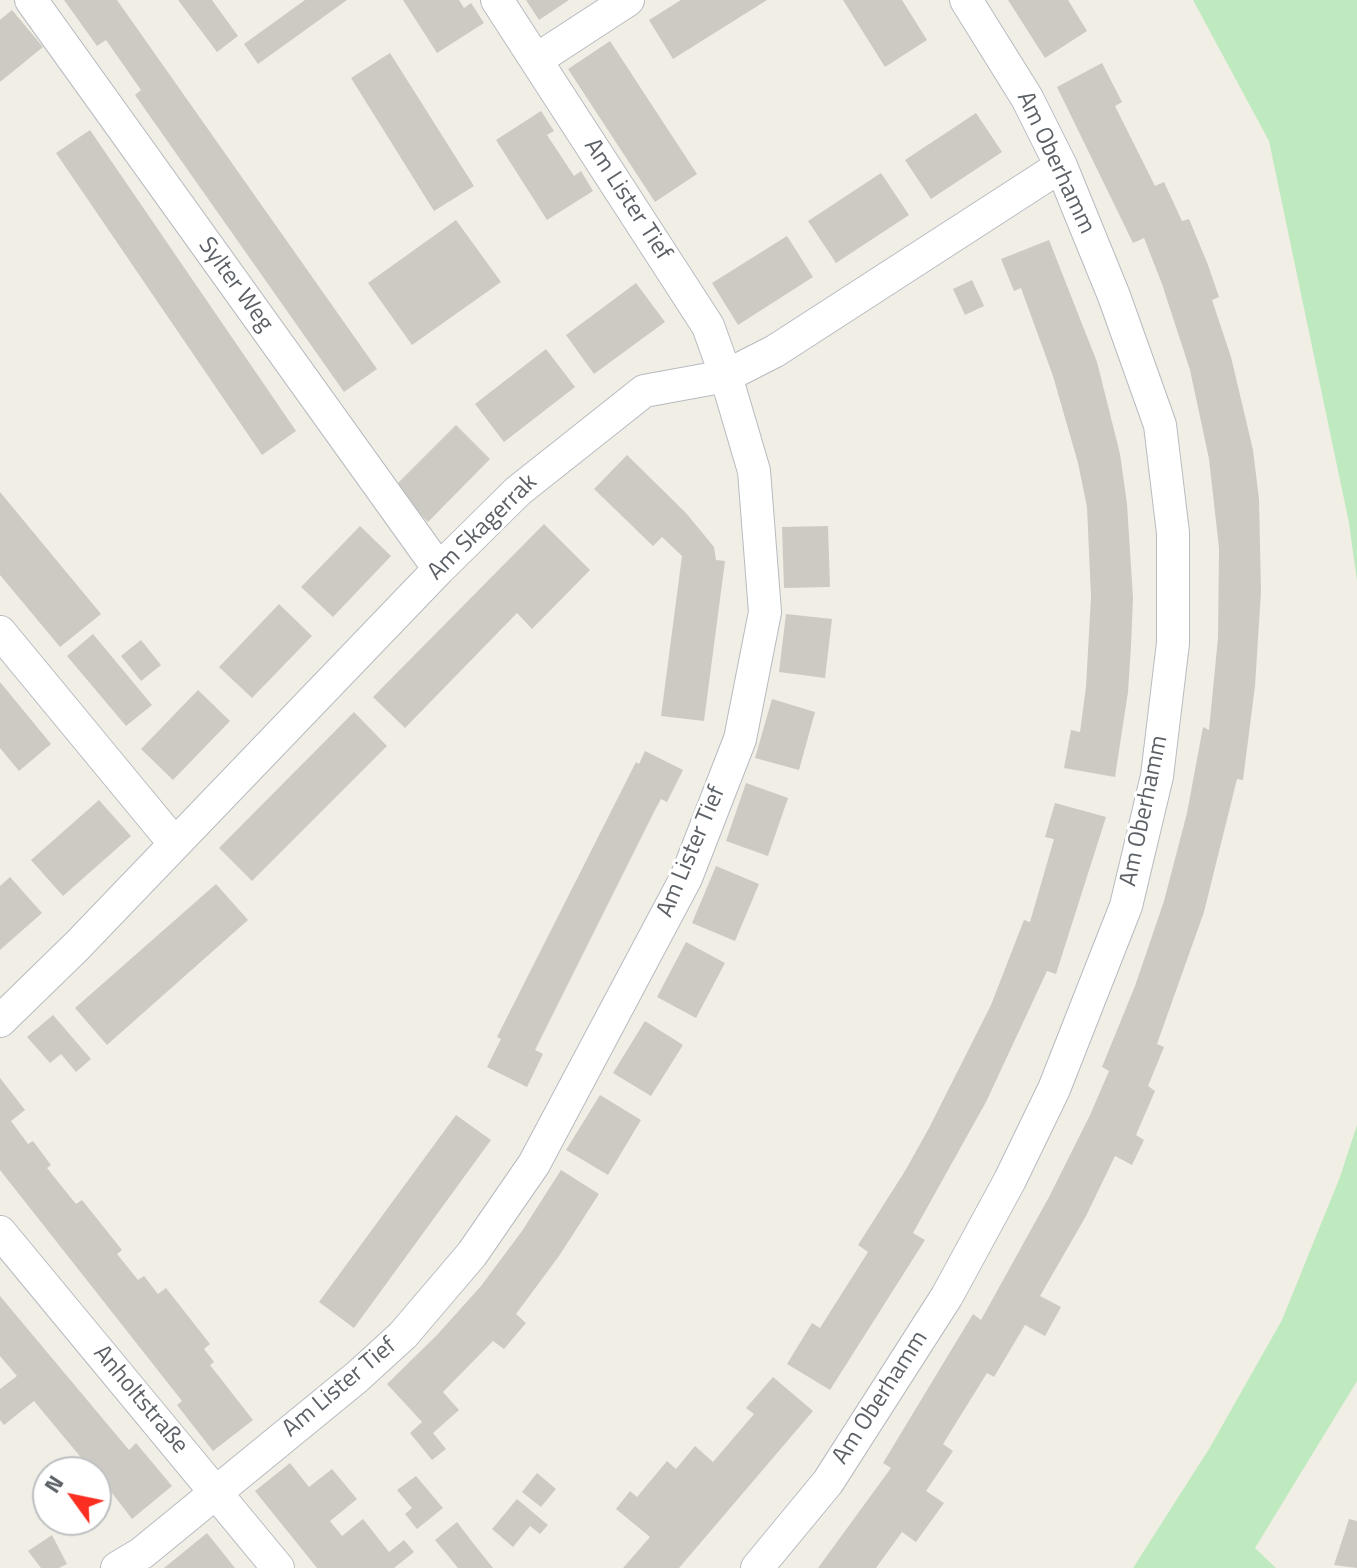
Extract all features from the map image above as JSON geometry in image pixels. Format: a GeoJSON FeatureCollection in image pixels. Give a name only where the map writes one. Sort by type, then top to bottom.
{"type":"FeatureCollection","features":[{"type":"Feature","properties":{"kind":"street","name":"Sylter Weg"},"geometry":{"type":"LineString","coordinates":[[31,0],[439,569]]}},
{"type":"Feature","properties":{"kind":"street","name":"Am Lister Tief"},"geometry":{"type":"LineString","coordinates":[[117,1568],[142,1553],[357,1377],[403,1335],[472,1254],[534,1164],[686,878],[740,739],[765,612],[754,471],[726,376],[708,326],[497,0]]}},
{"type":"Feature","properties":{"kind":"street"},"geometry":{"type":"LineString","coordinates":[[536,60],[628,0]]}},
{"type":"Feature","properties":{"kind":"street","name":"Am Oberhamm"},"geometry":{"type":"LineString","coordinates":[[757,1568],[828,1482],[947,1296],[1010,1180],[1054,1089],[1126,906],[1157,776],[1173,643],[1173,533],[1160,425],[1114,296],[1061,166],[1027,98],[966,0]]}},
{"type":"Feature","properties":{"kind":"street","name":"Am Skagerrak"},"geometry":{"type":"LineString","coordinates":[[0,1021],[77,946],[439,569],[518,491],[644,391],[726,376],[775,351],[1061,166]]}},
{"type":"Feature","properties":{"kind":"street"},"geometry":{"type":"LineString","coordinates":[[0,632],[175,844]]}},
{"type":"Feature","properties":{"kind":"street","name":"Anholtstraße"},"geometry":{"type":"LineString","coordinates":[[0,1232],[278,1568]]}},
{"type":"Feature","properties":{"kind":"green space"},"geometry":{"type":"Polygon","coordinates":[[[1193,0],[1357,0],[1357,581],[1349,523],[1269,141],[1193,0]]]}},
{"type":"Feature","properties":{"kind":"green space"},"geometry":{"type":"Polygon","coordinates":[[[1357,1125],[1357,1381],[1255,1548],[1276,1568],[1133,1568],[1209,1449],[1282,1320],[1340,1177],[1357,1125]]]}},
{"type":"Feature","properties":{"kind":"building"},"geometry":{"type":"Polygon","coordinates":[[[64,0],[117,0],[377,369],[344,392],[135,95],[141,90],[106,40],[97,46],[64,0]]]}},
{"type":"Feature","properties":{"kind":"building"},"geometry":{"type":"Polygon","coordinates":[[[178,0],[212,0],[238,36],[217,52],[178,0]]]}},
{"type":"Feature","properties":{"kind":"building"},"geometry":{"type":"Polygon","coordinates":[[[305,0],[347,0],[258,64],[244,44],[305,0]]]}},
{"type":"Feature","properties":{"kind":"building"},"geometry":{"type":"Polygon","coordinates":[[[403,0],[459,0],[464,8],[471,3],[484,23],[437,53],[403,0]]]}},
{"type":"Feature","properties":{"kind":"building"},"geometry":{"type":"Polygon","coordinates":[[[526,0],[569,0],[539,20],[526,0]]]}},
{"type":"Feature","properties":{"kind":"building"},"geometry":{"type":"Polygon","coordinates":[[[681,0],[767,0],[673,59],[649,20],[681,0]]]}},
{"type":"Feature","properties":{"kind":"building"},"geometry":{"type":"Polygon","coordinates":[[[843,0],[902,0],[927,40],[885,67],[843,0]]]}},
{"type":"Feature","properties":{"kind":"building"},"geometry":{"type":"Polygon","coordinates":[[[1008,0],[1068,0],[1087,31],[1045,58],[1008,0]]]}},
{"type":"Feature","properties":{"kind":"building"},"geometry":{"type":"Polygon","coordinates":[[[12,10],[43,47],[0,82],[0,20],[12,10]]]}},
{"type":"Feature","properties":{"kind":"building"},"geometry":{"type":"Polygon","coordinates":[[[610,41],[697,174],[655,202],[568,69],[610,41]]]}},
{"type":"Feature","properties":{"kind":"building"},"geometry":{"type":"Polygon","coordinates":[[[390,53],[474,186],[434,211],[351,78],[390,53]]]}},
{"type":"Feature","properties":{"kind":"building"},"geometry":{"type":"Polygon","coordinates":[[[1102,63],[1122,102],[1115,106],[1155,186],[1164,182],[1182,221],[1189,219],[1208,265],[1219,297],[1212,300],[1231,357],[1253,450],[1259,499],[1261,592],[1255,686],[1243,780],[1237,779],[1204,912],[1157,1044],[1164,1047],[1148,1086],[1155,1091],[1136,1135],[1144,1140],[1132,1165],[1115,1156],[1086,1216],[1040,1296],[1061,1307],[1045,1336],[1025,1325],[994,1377],[987,1373],[943,1444],[953,1451],[926,1491],[944,1503],[916,1542],[902,1532],[876,1568],[818,1568],[891,1468],[883,1463],[973,1314],[981,1320],[1090,1115],[1109,1071],[1102,1067],[1135,986],[1164,901],[1187,813],[1203,727],[1209,730],[1218,638],[1219,548],[1209,459],[1190,370],[1144,238],[1133,243],[1057,87],[1102,63]]]}},
{"type":"Feature","properties":{"kind":"building"},"geometry":{"type":"Polygon","coordinates":[[[541,111],[554,131],[547,135],[574,176],[581,171],[593,191],[547,220],[496,140],[541,111]]]}},
{"type":"Feature","properties":{"kind":"building"},"geometry":{"type":"Polygon","coordinates":[[[976,113],[1002,152],[931,199],[905,160],[976,113]]]}},
{"type":"Feature","properties":{"kind":"building"},"geometry":{"type":"Polygon","coordinates":[[[90,130],[296,431],[262,455],[56,153],[90,130]]]}},
{"type":"Feature","properties":{"kind":"building"},"geometry":{"type":"Polygon","coordinates":[[[881,173],[909,215],[836,263],[808,221],[881,173]]]}},
{"type":"Feature","properties":{"kind":"building"},"geometry":{"type":"Polygon","coordinates":[[[456,220],[501,282],[412,345],[368,283],[456,220]]]}},
{"type":"Feature","properties":{"kind":"building"},"geometry":{"type":"Polygon","coordinates":[[[787,236],[813,277],[738,325],[712,283],[787,236]]]}},
{"type":"Feature","properties":{"kind":"building"},"geometry":{"type":"Polygon","coordinates":[[[1049,240],[1097,362],[1120,454],[1127,504],[1133,598],[1131,646],[1128,692],[1115,777],[1064,768],[1071,730],[1080,732],[1086,687],[1091,597],[1087,507],[1053,376],[1021,288],[1014,291],[1001,259],[1049,240]]]}},
{"type":"Feature","properties":{"kind":"building"},"geometry":{"type":"Polygon","coordinates":[[[972,280],[984,306],[965,315],[953,289],[972,280]]]}},
{"type":"Feature","properties":{"kind":"building"},"geometry":{"type":"Polygon","coordinates":[[[636,283],[665,322],[594,374],[566,335],[636,283]]]}},
{"type":"Feature","properties":{"kind":"building"},"geometry":{"type":"Polygon","coordinates":[[[546,349],[575,387],[504,442],[475,404],[546,349]]]}},
{"type":"Feature","properties":{"kind":"building"},"geometry":{"type":"Polygon","coordinates":[[[456,425],[490,459],[428,522],[393,488],[456,425]]]}},
{"type":"Feature","properties":{"kind":"building"},"geometry":{"type":"Polygon","coordinates":[[[627,455],[686,513],[714,547],[716,560],[725,561],[704,721],[661,716],[682,556],[662,537],[653,546],[594,489],[627,455]]]}},
{"type":"Feature","properties":{"kind":"building"},"geometry":{"type":"Polygon","coordinates":[[[0,492],[101,614],[60,647],[0,575],[0,492]]]}},
{"type":"Feature","properties":{"kind":"building"},"geometry":{"type":"Polygon","coordinates":[[[544,524],[590,570],[532,629],[517,613],[405,728],[373,697],[544,524]]]}},
{"type":"Feature","properties":{"kind":"building"},"geometry":{"type":"Polygon","coordinates":[[[360,526],[391,556],[333,617],[301,587],[360,526]]]}},
{"type":"Feature","properties":{"kind":"building"},"geometry":{"type":"Polygon","coordinates":[[[828,526],[830,587],[784,588],[782,527],[828,526]]]}},
{"type":"Feature","properties":{"kind":"building"},"geometry":{"type":"Polygon","coordinates":[[[279,604],[312,636],[252,698],[219,667],[279,604]]]}},
{"type":"Feature","properties":{"kind":"building"},"geometry":{"type":"Polygon","coordinates":[[[786,614],[832,619],[825,678],[779,672],[786,614]]]}},
{"type":"Feature","properties":{"kind":"building"},"geometry":{"type":"Polygon","coordinates":[[[93,634],[152,705],[126,726],[67,656],[93,634]]]}},
{"type":"Feature","properties":{"kind":"building"},"geometry":{"type":"Polygon","coordinates":[[[141,640],[161,665],[141,681],[121,656],[141,640]]]}},
{"type":"Feature","properties":{"kind":"building"},"geometry":{"type":"Polygon","coordinates":[[[0,682],[51,744],[19,771],[0,748],[0,682]]]}},
{"type":"Feature","properties":{"kind":"building"},"geometry":{"type":"Polygon","coordinates":[[[198,690],[230,721],[173,780],[141,749],[198,690]]]}},
{"type":"Feature","properties":{"kind":"building"},"geometry":{"type":"Polygon","coordinates":[[[772,699],[815,712],[799,770],[755,758],[772,699]]]}},
{"type":"Feature","properties":{"kind":"building"},"geometry":{"type":"Polygon","coordinates":[[[354,712],[387,746],[252,881],[219,848],[354,712]]]}},
{"type":"Feature","properties":{"kind":"building"},"geometry":{"type":"Polygon","coordinates":[[[645,751],[683,770],[667,802],[661,799],[655,810],[535,1050],[543,1054],[527,1087],[487,1067],[501,1039],[497,1037],[636,762],[639,764],[645,751]]]}},
{"type":"Feature","properties":{"kind":"building"},"geometry":{"type":"Polygon","coordinates":[[[746,783],[788,798],[768,856],[726,841],[746,783]]]}},
{"type":"Feature","properties":{"kind":"building"},"geometry":{"type":"Polygon","coordinates":[[[99,800],[131,836],[63,896],[31,860],[99,800]]]}},
{"type":"Feature","properties":{"kind":"building"},"geometry":{"type":"Polygon","coordinates":[[[1055,803],[1106,817],[1056,974],[1047,971],[986,1102],[913,1233],[925,1240],[830,1390],[787,1364],[812,1323],[820,1328],[868,1252],[858,1245],[929,1128],[991,1005],[1024,920],[1030,922],[1054,839],[1045,837],[1055,803]]]}},
{"type":"Feature","properties":{"kind":"building"},"geometry":{"type":"Polygon","coordinates":[[[716,866],[759,884],[735,941],[692,923],[716,866]]]}},
{"type":"Feature","properties":{"kind":"building"},"geometry":{"type":"Polygon","coordinates":[[[10,877],[42,913],[0,950],[0,886],[10,877]]]}},
{"type":"Feature","properties":{"kind":"building"},"geometry":{"type":"Polygon","coordinates":[[[216,884],[248,920],[107,1045],[75,1008],[216,884]]]}},
{"type":"Feature","properties":{"kind":"building"},"geometry":{"type":"Polygon","coordinates":[[[686,942],[725,963],[696,1018],[657,997],[686,942]]]}},
{"type":"Feature","properties":{"kind":"building"},"geometry":{"type":"Polygon","coordinates":[[[53,1015],[91,1059],[76,1072],[61,1054],[50,1063],[27,1037],[53,1015]]]}},
{"type":"Feature","properties":{"kind":"building"},"geometry":{"type":"Polygon","coordinates":[[[645,1021],[683,1045],[651,1096],[613,1073],[645,1021]]]}},
{"type":"Feature","properties":{"kind":"building"},"geometry":{"type":"Polygon","coordinates":[[[0,1078],[25,1110],[11,1121],[28,1144],[33,1141],[51,1165],[47,1168],[76,1204],[82,1200],[122,1250],[117,1254],[138,1280],[144,1276],[158,1294],[166,1288],[210,1344],[204,1349],[214,1362],[210,1365],[253,1420],[213,1451],[177,1405],[182,1401],[0,1170],[0,1078]]]}},
{"type":"Feature","properties":{"kind":"building"},"geometry":{"type":"Polygon","coordinates":[[[600,1095],[641,1120],[608,1175],[566,1150],[600,1095]]]}},
{"type":"Feature","properties":{"kind":"building"},"geometry":{"type":"Polygon","coordinates":[[[456,1115],[491,1140],[354,1328],[319,1302],[456,1115]]]}},
{"type":"Feature","properties":{"kind":"building"},"geometry":{"type":"Polygon","coordinates":[[[561,1170],[599,1194],[516,1314],[526,1323],[504,1349],[493,1341],[443,1392],[459,1410],[433,1433],[446,1449],[432,1460],[410,1433],[422,1422],[387,1384],[481,1286],[522,1231],[561,1170]]]}},
{"type":"Feature","properties":{"kind":"building"},"geometry":{"type":"Polygon","coordinates":[[[0,1296],[129,1450],[136,1443],[172,1486],[132,1519],[112,1493],[112,1456],[80,1456],[34,1401],[4,1425],[0,1420],[0,1389],[17,1376],[0,1356],[0,1296]]]}},
{"type":"Feature","properties":{"kind":"building"},"geometry":{"type":"Polygon","coordinates":[[[773,1377],[813,1411],[679,1568],[623,1568],[650,1537],[616,1509],[630,1491],[637,1497],[667,1461],[676,1469],[695,1446],[713,1462],[754,1414],[746,1408],[773,1377]]]}},
{"type":"Feature","properties":{"kind":"building"},"geometry":{"type":"Polygon","coordinates":[[[290,1463],[309,1487],[332,1469],[357,1499],[330,1521],[342,1536],[363,1519],[389,1552],[404,1540],[414,1552],[394,1568],[317,1568],[255,1491],[290,1463]]]}},
{"type":"Feature","properties":{"kind":"building"},"geometry":{"type":"Polygon","coordinates":[[[537,1473],[556,1489],[541,1507],[522,1492],[537,1473]]]}},
{"type":"Feature","properties":{"kind":"building"},"geometry":{"type":"Polygon","coordinates":[[[416,1476],[443,1508],[417,1529],[405,1514],[412,1508],[397,1490],[416,1476]]]}},
{"type":"Feature","properties":{"kind":"building"},"geometry":{"type":"Polygon","coordinates":[[[517,1499],[548,1525],[540,1534],[530,1526],[513,1547],[492,1529],[517,1499]]]}},
{"type":"Feature","properties":{"kind":"building"},"geometry":{"type":"Polygon","coordinates":[[[1349,1519],[1357,1521],[1357,1568],[1334,1565],[1349,1519]]]}},
{"type":"Feature","properties":{"kind":"building"},"geometry":{"type":"Polygon","coordinates":[[[457,1522],[493,1568],[458,1568],[435,1540],[457,1522]]]}},
{"type":"Feature","properties":{"kind":"building"},"geometry":{"type":"Polygon","coordinates":[[[207,1533],[235,1568],[164,1568],[207,1533]]]}},
{"type":"Feature","properties":{"kind":"building"},"geometry":{"type":"Polygon","coordinates":[[[53,1536],[67,1564],[59,1568],[41,1568],[28,1551],[53,1536]]]}}]}
